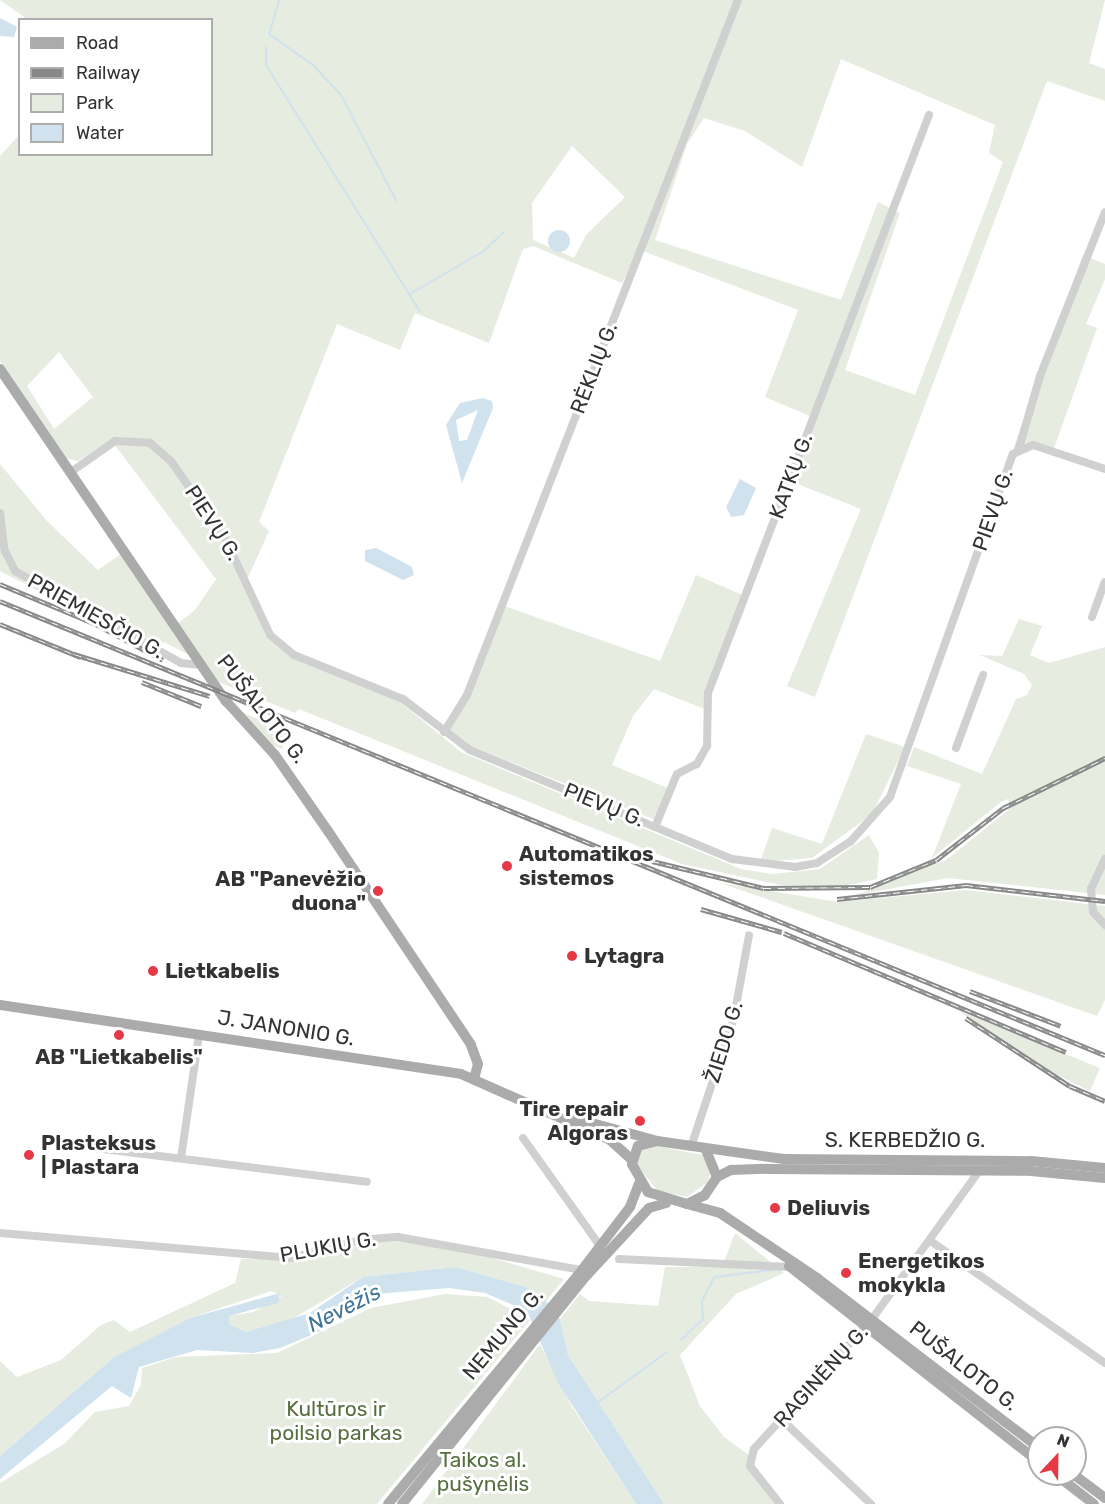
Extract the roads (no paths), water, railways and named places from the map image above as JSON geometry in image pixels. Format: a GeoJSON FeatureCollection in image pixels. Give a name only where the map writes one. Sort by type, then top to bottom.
{"type":"FeatureCollection","features":[{"type":"Feature","properties":{"kind":"main road","name":"PUŠALOTO G."},"geometry":{"type":"LineString","coordinates":[[0,369],[201,665],[275,755],[471,1046],[478,1064],[474,1079]]}},
{"type":"Feature","properties":{"kind":"main road","name":"J. JANONIO G."},"geometry":{"type":"LineString","coordinates":[[0,1005],[199,1034],[474,1079],[559,1115],[610,1140],[631,1159]]}},
{"type":"Feature","properties":{"kind":"main road","name":"J. JANONIO G."},"geometry":{"type":"LineString","coordinates":[[559,1115],[657,1141]]}},
{"type":"Feature","properties":{"kind":"main road"},"geometry":{"type":"LineString","coordinates":[[657,1141],[691,1147],[706,1150],[717,1177],[709,1191],[687,1204],[669,1203],[639,1184],[631,1159],[638,1146],[657,1141]]}},
{"type":"Feature","properties":{"kind":"main road","name":"S. KERBEDŽIO G."},"geometry":{"type":"LineString","coordinates":[[706,1150],[784,1159],[1105,1178]]}},
{"type":"Feature","properties":{"kind":"main road","name":"S. KERBEDŽIO G."},"geometry":{"type":"LineString","coordinates":[[717,1177],[741,1169],[904,1165],[1105,1168]]}},
{"type":"Feature","properties":{"kind":"main road","name":"NEMUNO G."},"geometry":{"type":"LineString","coordinates":[[584,1273],[600,1246],[630,1207],[639,1184]]}},
{"type":"Feature","properties":{"kind":"main road","name":"PUŠALOTO G."},"geometry":{"type":"LineString","coordinates":[[709,1191],[720,1213]]}},
{"type":"Feature","properties":{"kind":"main road","name":"NEMUNO G."},"geometry":{"type":"LineString","coordinates":[[388,1504],[484,1394],[584,1273],[652,1205],[669,1203]]}},
{"type":"Feature","properties":{"kind":"main road","name":"PUŠALOTO G."},"geometry":{"type":"LineString","coordinates":[[687,1204],[720,1213],[872,1319],[1027,1439]]}},
{"type":"Feature","properties":{"kind":"main road","name":"PUŠALOTO G."},"geometry":{"type":"LineString","coordinates":[[775,1253],[864,1329],[1027,1453]]}},
{"type":"Feature","properties":{"kind":"main road","name":"NEMUNO G."},"geometry":{"type":"LineString","coordinates":[[402,1504],[484,1394]]}},
{"type":"Feature","properties":{"kind":"main road"},"geometry":{"type":"LineString","coordinates":[[1087,1484],[1105,1498]]}},
{"type":"Feature","properties":{"kind":"main road"},"geometry":{"type":"LineString","coordinates":[[1071,1486],[1094,1504]]}},
{"type":"Feature","properties":{"kind":"street","name":"RĖKLIŲ G."},"geometry":{"type":"LineString","coordinates":[[444,732],[470,688],[738,0]]}},
{"type":"Feature","properties":{"kind":"street","name":"KATKŲ G."},"geometry":{"type":"LineString","coordinates":[[655,826],[677,774],[697,764],[707,746],[708,693],[929,115]]}},
{"type":"Feature","properties":{"kind":"street"},"geometry":{"type":"LineString","coordinates":[[1019,448],[1040,376],[1105,212]]}},
{"type":"Feature","properties":{"kind":"street","name":"PIEVŲ G."},"geometry":{"type":"LineString","coordinates":[[71,472],[115,441],[137,439],[156,446],[226,540],[263,623],[280,645],[403,699],[470,750],[732,859],[779,867],[817,862],[868,826],[896,784],[996,497],[1019,448],[1053,451],[1105,469]]}},
{"type":"Feature","properties":{"kind":"street","name":"PRIEMIESČIO G."},"geometry":{"type":"LineString","coordinates":[[0,513],[5,551],[15,571],[181,663],[201,665]]}},
{"type":"Feature","properties":{"kind":"street"},"geometry":{"type":"LineString","coordinates":[[1092,617],[1105,582]]}},
{"type":"Feature","properties":{"kind":"street"},"geometry":{"type":"LineString","coordinates":[[956,748],[983,675]]}},
{"type":"Feature","properties":{"kind":"street"},"geometry":{"type":"LineString","coordinates":[[1105,859],[1091,889],[1094,912],[1105,925]]}},
{"type":"Feature","properties":{"kind":"street","name":"ŽIEDO G."},"geometry":{"type":"LineString","coordinates":[[691,1147],[734,1017],[749,935]]}},
{"type":"Feature","properties":{"kind":"street"},"geometry":{"type":"LineString","coordinates":[[181,1158],[199,1034]]}},
{"type":"Feature","properties":{"kind":"street"},"geometry":{"type":"LineString","coordinates":[[523,1138],[600,1246]]}},
{"type":"Feature","properties":{"kind":"street"},"geometry":{"type":"LineString","coordinates":[[63,1144],[367,1182]]}},
{"type":"Feature","properties":{"kind":"street","name":"RAGINĖNŲ G."},"geometry":{"type":"LineString","coordinates":[[780,1504],[750,1466],[754,1449],[864,1329],[932,1242],[979,1171]]}},
{"type":"Feature","properties":{"kind":"street","name":"PLUKIŲ G."},"geometry":{"type":"LineString","coordinates":[[0,1233],[291,1258],[360,1240],[398,1237],[584,1273]]}},
{"type":"Feature","properties":{"kind":"street"},"geometry":{"type":"LineString","coordinates":[[932,1242],[1105,1363]]}},
{"type":"Feature","properties":{"kind":"street"},"geometry":{"type":"LineString","coordinates":[[619,1259],[790,1267]]}},
{"type":"Feature","properties":{"kind":"street"},"geometry":{"type":"LineString","coordinates":[[781,1419],[871,1504]]}},
{"type":"Feature","properties":{"kind":"water"},"geometry":{"type":"Polygon","coordinates":[[[0,18],[17,27],[14,37],[0,36],[0,18]]]}},
{"type":"Feature","properties":{"kind":"water"},"geometry":{"type":"Polygon","coordinates":[[[559,230],[567,233],[570,241],[567,249],[559,252],[551,249],[548,241],[551,233],[559,230]]]}},
{"type":"Feature","properties":{"kind":"water"},"geometry":{"type":"Polygon","coordinates":[[[482,398],[492,401],[493,408],[462,483],[446,425],[460,403],[482,398]],[[478,410],[456,420],[459,441],[467,440],[478,410]]]}},
{"type":"Feature","properties":{"kind":"water"},"geometry":{"type":"Polygon","coordinates":[[[740,479],[756,488],[744,515],[731,517],[726,507],[740,479]]]}},
{"type":"Feature","properties":{"kind":"water"},"geometry":{"type":"Polygon","coordinates":[[[376,548],[412,567],[414,575],[403,580],[365,561],[365,550],[376,548]]]}},
{"type":"Feature","properties":{"kind":"water","name":"Nevėžis"},"geometry":{"type":"Polygon","coordinates":[[[455,1267],[526,1287],[546,1301],[560,1319],[568,1355],[664,1504],[636,1504],[558,1383],[527,1311],[485,1293],[449,1288],[375,1294],[321,1331],[280,1348],[253,1353],[197,1350],[139,1367],[131,1398],[112,1386],[0,1479],[0,1456],[114,1357],[190,1318],[280,1293],[278,1303],[229,1316],[229,1324],[246,1332],[310,1313],[363,1277],[455,1267]]]}},
{"type":"Feature","properties":{"kind":"waterway"},"geometry":{"type":"LineString","coordinates":[[279,0],[269,34],[313,65],[341,95],[396,200]]}},
{"type":"Feature","properties":{"kind":"waterway"},"geometry":{"type":"LineString","coordinates":[[266,47],[266,65],[420,311]]}},
{"type":"Feature","properties":{"kind":"waterway"},"geometry":{"type":"LineString","coordinates":[[410,294],[484,251],[504,232]]}},
{"type":"Feature","properties":{"kind":"waterway"},"geometry":{"type":"LineString","coordinates":[[681,1340],[703,1319],[702,1301],[714,1277],[773,1270]]}},
{"type":"Feature","properties":{"kind":"waterway"},"geometry":{"type":"LineString","coordinates":[[597,1403],[667,1352]]}},
{"type":"Feature","properties":{"kind":"railway"},"geometry":{"type":"LineString","coordinates":[[0,584],[96,624],[163,660]]}},
{"type":"Feature","properties":{"kind":"railway"},"geometry":{"type":"LineString","coordinates":[[0,601],[1105,1055]]}},
{"type":"Feature","properties":{"kind":"railway"},"geometry":{"type":"LineString","coordinates":[[0,624],[81,657]]}},
{"type":"Feature","properties":{"kind":"railway"},"geometry":{"type":"LineString","coordinates":[[74,654],[210,696]]}},
{"type":"Feature","properties":{"kind":"railway"},"geometry":{"type":"LineString","coordinates":[[142,682],[201,706]]}},
{"type":"Feature","properties":{"kind":"railway"},"geometry":{"type":"LineString","coordinates":[[652,861],[764,888],[870,887],[936,860],[1003,808],[1105,758]]}},
{"type":"Feature","properties":{"kind":"railway"},"geometry":{"type":"LineString","coordinates":[[837,899],[966,885],[1105,901]]}},
{"type":"Feature","properties":{"kind":"railway"},"geometry":{"type":"LineString","coordinates":[[701,909],[782,932]]}},
{"type":"Feature","properties":{"kind":"railway"},"geometry":{"type":"LineString","coordinates":[[784,933],[1066,1052]]}},
{"type":"Feature","properties":{"kind":"railway"},"geometry":{"type":"LineString","coordinates":[[970,991],[1061,1026]]}},
{"type":"Feature","properties":{"kind":"railway"},"geometry":{"type":"LineString","coordinates":[[966,1018],[1070,1086],[1105,1101]]}},
{"type":"Feature","properties":{"kind":"place","name":"Automatikos sistemos"},"geometry":{"type":"Point","coordinates":[507,866]}},
{"type":"Feature","properties":{"kind":"place","name":"AB \"Panevėžio duona\""},"geometry":{"type":"Point","coordinates":[378,891]}},
{"type":"Feature","properties":{"kind":"place","name":"Lytagra"},"geometry":{"type":"Point","coordinates":[572,956]}},
{"type":"Feature","properties":{"kind":"place","name":"Lietkabelis"},"geometry":{"type":"Point","coordinates":[153,971]}},
{"type":"Feature","properties":{"kind":"place","name":"AB \"Lietkabelis\""},"geometry":{"type":"Point","coordinates":[119,1035]}},
{"type":"Feature","properties":{"kind":"place","name":"Tire repair Algoras"},"geometry":{"type":"Point","coordinates":[640,1121]}},
{"type":"Feature","properties":{"kind":"place","name":"Plasteksus | Plastara"},"geometry":{"type":"Point","coordinates":[29,1155]}},
{"type":"Feature","properties":{"kind":"place","name":"Deliuvis"},"geometry":{"type":"Point","coordinates":[775,1208]}},
{"type":"Feature","properties":{"kind":"place","name":"Energetikos mokykla"},"geometry":{"type":"Point","coordinates":[846,1273]}},
{"type":"Feature","properties":{"kind":"park label","name":"Kultūros ir poilsio parkas"},"geometry":{"type":"Point","coordinates":[336,1421]}},
{"type":"Feature","properties":{"kind":"park label","name":"Taikos al. pušynėlis"},"geometry":{"type":"Point","coordinates":[483,1472]}}]}
